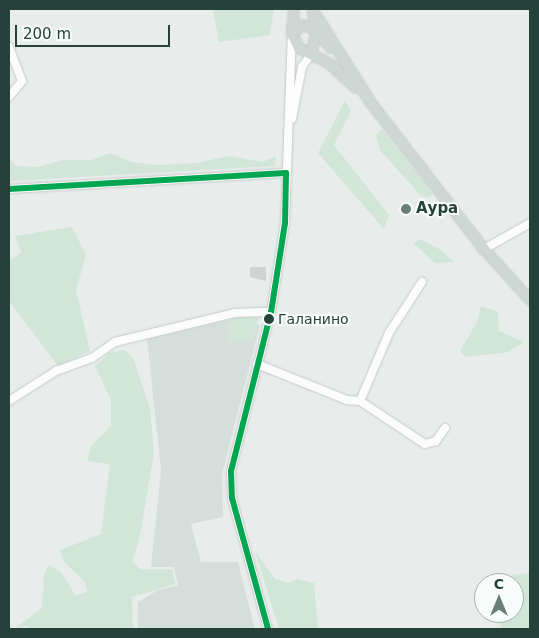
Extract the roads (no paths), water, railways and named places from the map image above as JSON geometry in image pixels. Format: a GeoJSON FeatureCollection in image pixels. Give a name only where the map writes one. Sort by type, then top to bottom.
{"type":"FeatureCollection","features":[{"type":"Feature","properties":{"kind":"main road"},"geometry":{"type":"LineString","coordinates":[[294,9],[292,34],[299,48],[371,103]]}},
{"type":"Feature","properties":{"kind":"main road"},"geometry":{"type":"LineString","coordinates":[[312,9],[317,31],[313,58]]}},
{"type":"Feature","properties":{"kind":"main road"},"geometry":{"type":"LineString","coordinates":[[312,9],[371,103],[484,249],[530,300]]}},
{"type":"Feature","properties":{"kind":"main road"},"geometry":{"type":"LineString","coordinates":[[292,34],[303,25],[317,31],[350,69]]}},
{"type":"Feature","properties":{"kind":"street"},"geometry":{"type":"LineString","coordinates":[[268,629],[232,498],[230,471],[271,312],[285,223],[292,34]]}},
{"type":"Feature","properties":{"kind":"street"},"geometry":{"type":"LineString","coordinates":[[9,46],[22,82],[9,97]]}},
{"type":"Feature","properties":{"kind":"street"},"geometry":{"type":"LineString","coordinates":[[289,138],[297,85],[313,58]]}},
{"type":"Feature","properties":{"kind":"street"},"geometry":{"type":"LineString","coordinates":[[9,189],[286,173]]}},
{"type":"Feature","properties":{"kind":"street"},"geometry":{"type":"LineString","coordinates":[[484,249],[530,223]]}},
{"type":"Feature","properties":{"kind":"street"},"geometry":{"type":"LineString","coordinates":[[360,401],[389,334],[422,282]]}},
{"type":"Feature","properties":{"kind":"street"},"geometry":{"type":"LineString","coordinates":[[9,401],[56,371],[92,358],[115,342],[235,313],[271,312]]}},
{"type":"Feature","properties":{"kind":"street"},"geometry":{"type":"LineString","coordinates":[[257,364],[347,400],[360,401],[425,444],[436,441],[446,428]]}},
{"type":"Feature","properties":{"kind":"place","name":"Аура"},"geometry":{"type":"Point","coordinates":[406,209]}},
{"type":"Feature","properties":{"kind":"place","name":"Галанино"},"geometry":{"type":"Point","coordinates":[269,319]}}]}
